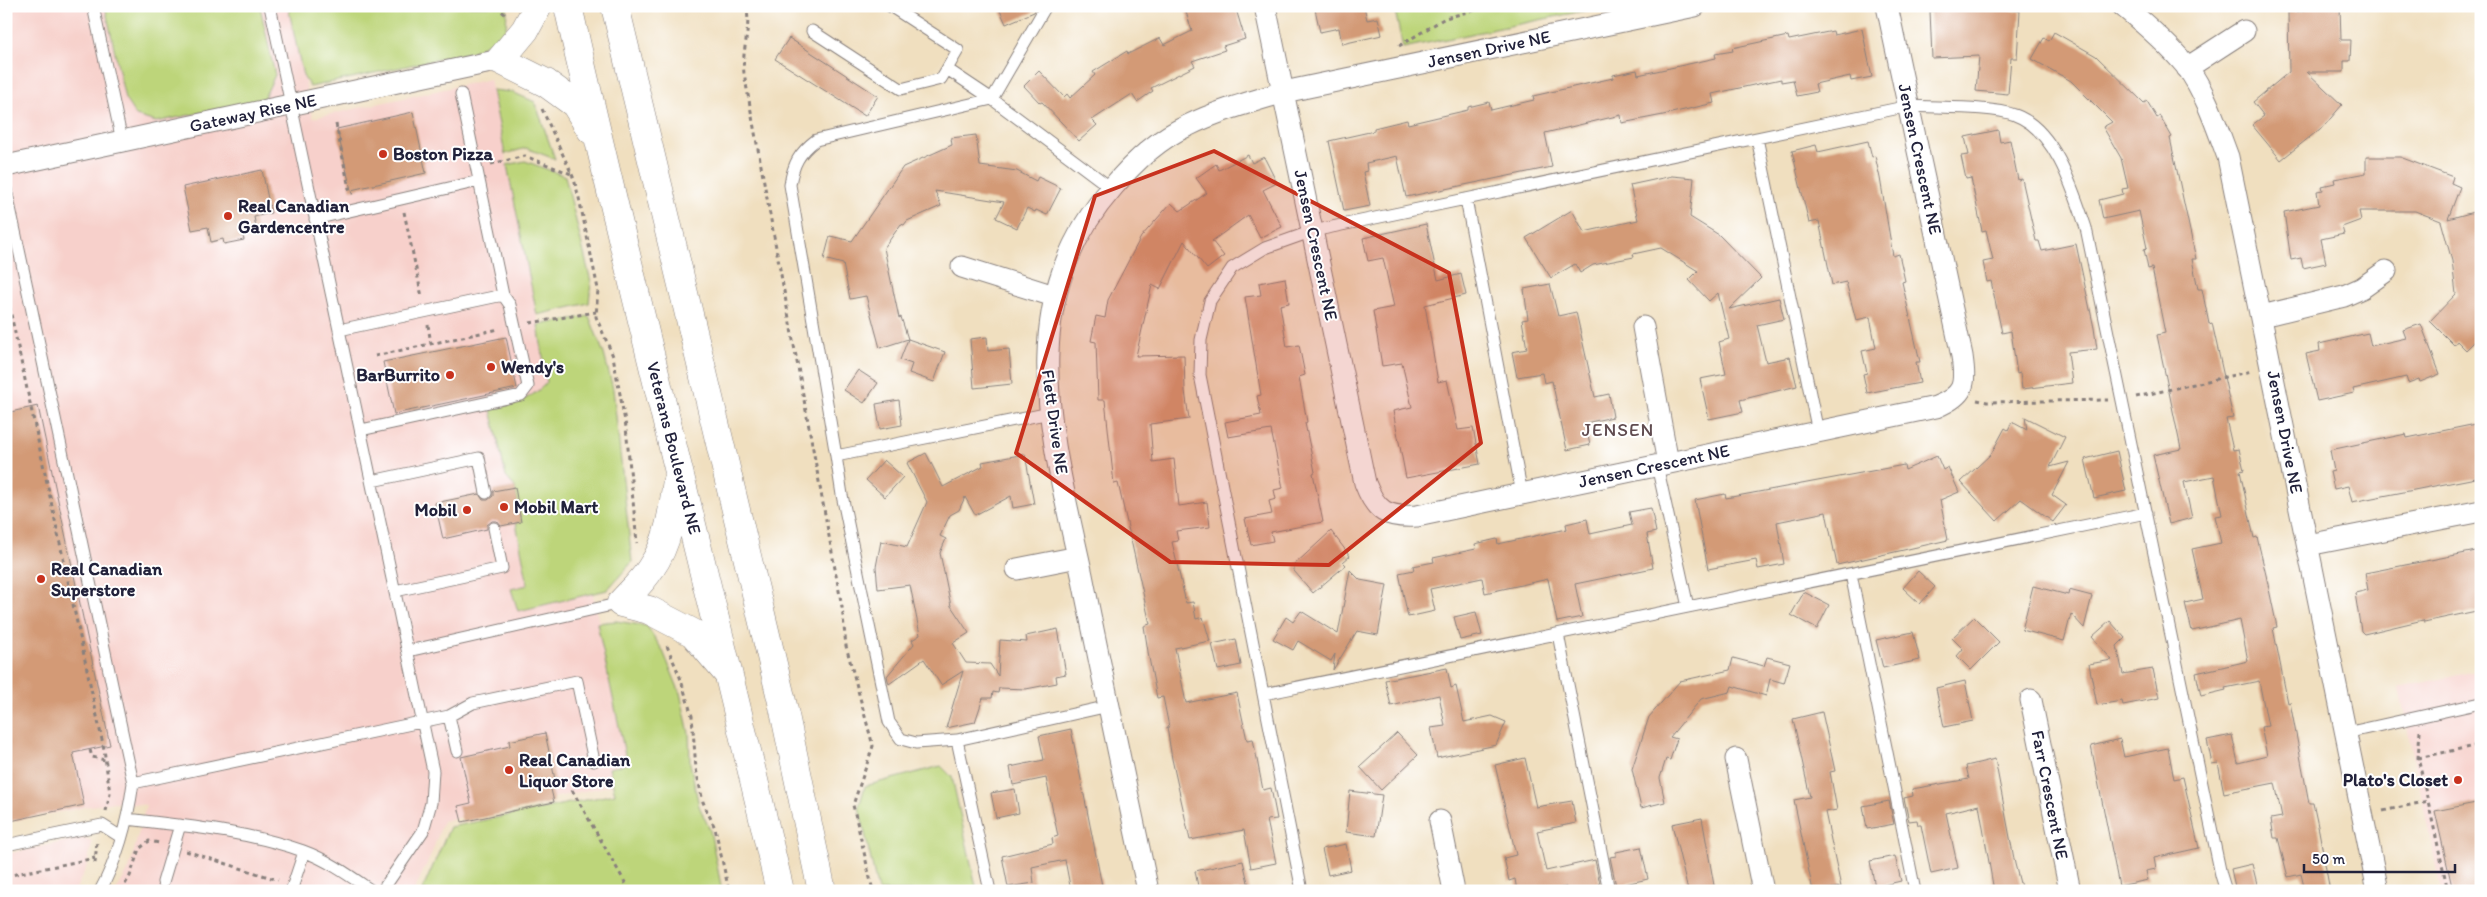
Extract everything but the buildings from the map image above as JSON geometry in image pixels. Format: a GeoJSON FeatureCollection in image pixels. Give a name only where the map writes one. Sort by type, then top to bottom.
{"type":"FeatureCollection","features":[{"type":"Feature","properties":{"kind":"main road"},"geometry":{"type":"LineString","coordinates":[[538,6],[525,30],[500,60],[546,83],[575,104],[598,142]]}},
{"type":"Feature","properties":{"kind":"main road","name":"Veterans Boulevard NE"},"geometry":{"type":"LineString","coordinates":[[568,6],[598,142],[731,678],[780,891]]}},
{"type":"Feature","properties":{"kind":"main road"},"geometry":{"type":"LineString","coordinates":[[615,6],[783,706],[822,891]]}},
{"type":"Feature","properties":{"kind":"main road"},"geometry":{"type":"LineString","coordinates":[[679,468],[671,521],[659,554],[651,568],[621,604],[649,610],[693,633],[731,678]]}},
{"type":"Feature","properties":{"kind":"street"},"geometry":{"type":"LineString","coordinates":[[1265,6],[1284,92]]}},
{"type":"Feature","properties":{"kind":"street","name":"Jensen Crescent NE"},"geometry":{"type":"LineString","coordinates":[[1284,92],[1363,473],[1371,500],[1382,511],[1399,517],[1417,516],[1936,407],[1952,401],[1962,390],[1964,374],[1962,356],[1887,6]]}},
{"type":"Feature","properties":{"kind":"street","name":"Jensen Drive NE"},"geometry":{"type":"LineString","coordinates":[[2123,6],[2142,22],[2187,68],[2212,114],[2228,158],[2262,316],[2378,891]]}},
{"type":"Feature","properties":{"kind":"street","name":"Jensen Drive NE"},"geometry":{"type":"LineString","coordinates":[[1284,92],[1691,7]]}},
{"type":"Feature","properties":{"kind":"street"},"geometry":{"type":"LineString","coordinates":[[2187,68],[2244,31]]}},
{"type":"Feature","properties":{"kind":"street","name":"Gateway Rise NE"},"geometry":{"type":"LineString","coordinates":[[6,166],[500,60]]}},
{"type":"Feature","properties":{"kind":"street","name":"Flett Drive NE"},"geometry":{"type":"LineString","coordinates":[[1148,891],[1050,413],[1046,364],[1054,296],[1076,238],[1111,188],[1127,170],[1185,126],[1284,92]]}},
{"type":"Feature","properties":{"kind":"street"},"geometry":{"type":"LineString","coordinates":[[962,267],[1054,296]]}},
{"type":"Feature","properties":{"kind":"street"},"geometry":{"type":"LineString","coordinates":[[2262,316],[2344,296],[2362,288],[2386,271]]}},
{"type":"Feature","properties":{"kind":"street"},"geometry":{"type":"LineString","coordinates":[[1643,327],[1663,464]]}},
{"type":"Feature","properties":{"kind":"street"},"geometry":{"type":"LineString","coordinates":[[2308,545],[2481,511]]}},
{"type":"Feature","properties":{"kind":"street"},"geometry":{"type":"LineString","coordinates":[[1017,568],[1078,557]]}},
{"type":"Feature","properties":{"kind":"street","name":"Farr Crescent NE"},"geometry":{"type":"LineString","coordinates":[[2031,700],[2070,891]]}},
{"type":"Feature","properties":{"kind":"street"},"geometry":{"type":"LineString","coordinates":[[1736,759],[1763,891]]}},
{"type":"Feature","properties":{"kind":"street"},"geometry":{"type":"LineString","coordinates":[[1440,821],[1454,891]]}},
{"type":"Feature","properties":{"kind":"lane"},"geometry":{"type":"LineString","coordinates":[[94,6],[122,141]]}},
{"type":"Feature","properties":{"kind":"lane"},"geometry":{"type":"LineString","coordinates":[[270,6],[433,771],[431,803],[423,831],[382,891]]}},
{"type":"Feature","properties":{"kind":"lane"},"geometry":{"type":"LineString","coordinates":[[812,31],[902,89],[941,79],[958,50],[890,6]]}},
{"type":"Feature","properties":{"kind":"lane"},"geometry":{"type":"LineString","coordinates":[[1046,6],[992,99],[816,140],[802,151],[793,167],[790,185],[842,495],[889,722],[901,739],[916,743],[957,740],[1109,706]]}},
{"type":"Feature","properties":{"kind":"lane"},"geometry":{"type":"LineString","coordinates":[[947,69],[992,99],[1111,188]]}},
{"type":"Feature","properties":{"kind":"lane"},"geometry":{"type":"LineString","coordinates":[[361,430],[521,394],[528,386],[510,305],[503,295],[461,94]]}},
{"type":"Feature","properties":{"kind":"lane"},"geometry":{"type":"LineString","coordinates":[[1302,891],[1200,375],[1201,340],[1210,301],[1232,268],[1264,248],[1313,231],[1909,106],[1999,111],[2016,115],[2035,128],[2053,148],[2073,187],[2086,228],[2221,875],[2226,891]]}},
{"type":"Feature","properties":{"kind":"lane"},"geometry":{"type":"LineString","coordinates":[[1757,138],[1818,432]]}},
{"type":"Feature","properties":{"kind":"lane"},"geometry":{"type":"LineString","coordinates":[[316,219],[479,182]]}},
{"type":"Feature","properties":{"kind":"lane"},"geometry":{"type":"LineString","coordinates":[[6,189],[133,783],[127,819],[112,870],[100,891]]}},
{"type":"Feature","properties":{"kind":"lane"},"geometry":{"type":"LineString","coordinates":[[1466,199],[1522,494]]}},
{"type":"Feature","properties":{"kind":"lane"},"geometry":{"type":"LineString","coordinates":[[339,330],[503,295]]}},
{"type":"Feature","properties":{"kind":"lane"},"geometry":{"type":"LineString","coordinates":[[836,456],[1050,413]]}},
{"type":"Feature","properties":{"kind":"lane"},"geometry":{"type":"LineString","coordinates":[[372,481],[479,458],[486,493]]}},
{"type":"Feature","properties":{"kind":"lane"},"geometry":{"type":"LineString","coordinates":[[1663,464],[1688,607]]}},
{"type":"Feature","properties":{"kind":"lane"},"geometry":{"type":"LineString","coordinates":[[1264,694],[2146,513]]}},
{"type":"Feature","properties":{"kind":"lane"},"geometry":{"type":"LineString","coordinates":[[395,591],[502,568],[494,528]]}},
{"type":"Feature","properties":{"kind":"lane"},"geometry":{"type":"LineString","coordinates":[[1851,574],[1914,891]]}},
{"type":"Feature","properties":{"kind":"lane"},"geometry":{"type":"LineString","coordinates":[[408,651],[621,604]]}},
{"type":"Feature","properties":{"kind":"lane"},"geometry":{"type":"LineString","coordinates":[[1558,634],[1609,891]]}},
{"type":"Feature","properties":{"kind":"lane"},"geometry":{"type":"LineString","coordinates":[[133,783],[423,722],[449,716],[473,702],[577,681],[594,761]]}},
{"type":"Feature","properties":{"kind":"lane"},"geometry":{"type":"LineString","coordinates":[[2346,733],[2481,703]]}},
{"type":"Feature","properties":{"kind":"lane"},"geometry":{"type":"LineString","coordinates":[[449,716],[457,751]]}},
{"type":"Feature","properties":{"kind":"lane"},"geometry":{"type":"LineString","coordinates":[[957,740],[990,891]]}},
{"type":"Feature","properties":{"kind":"lane"},"geometry":{"type":"LineString","coordinates":[[127,819],[180,825],[268,840],[304,852],[342,871],[372,891]]}},
{"type":"Feature","properties":{"kind":"lane"},"geometry":{"type":"LineString","coordinates":[[6,845],[102,825],[121,837]]}},
{"type":"Feature","properties":{"kind":"lane"},"geometry":{"type":"LineString","coordinates":[[163,882],[180,825]]}},
{"type":"Feature","properties":{"kind":"lane"},"geometry":{"type":"LineString","coordinates":[[292,888],[304,852]]}},
{"type":"Feature","properties":{"kind":"path"},"geometry":{"type":"LineString","coordinates":[[496,6],[512,21]]}},
{"type":"Feature","properties":{"kind":"path"},"geometry":{"type":"LineString","coordinates":[[746,6],[748,22],[742,58],[744,73],[842,606],[846,646],[873,746],[853,805],[873,891]]}},
{"type":"Feature","properties":{"kind":"path"},"geometry":{"type":"LineString","coordinates":[[1398,46],[1445,18],[1491,6]]}},
{"type":"Feature","properties":{"kind":"path"},"geometry":{"type":"LineString","coordinates":[[540,106],[572,174],[579,198],[598,290],[596,312],[599,326],[613,356],[626,427],[638,550]]}},
{"type":"Feature","properties":{"kind":"path"},"geometry":{"type":"LineString","coordinates":[[336,124],[350,193]]}},
{"type":"Feature","properties":{"kind":"path"},"geometry":{"type":"LineString","coordinates":[[525,156],[572,174]]}},
{"type":"Feature","properties":{"kind":"path"},"geometry":{"type":"LineString","coordinates":[[401,199],[432,344]]}},
{"type":"Feature","properties":{"kind":"path"},"geometry":{"type":"LineString","coordinates":[[6,291],[106,760],[110,794],[96,846],[95,866]]}},
{"type":"Feature","properties":{"kind":"path"},"geometry":{"type":"LineString","coordinates":[[375,356],[515,326],[596,312]]}},
{"type":"Feature","properties":{"kind":"path"},"geometry":{"type":"LineString","coordinates":[[6,322],[13,320]]}},
{"type":"Feature","properties":{"kind":"path"},"geometry":{"type":"LineString","coordinates":[[666,642],[688,700],[695,733],[696,769],[703,802],[718,840],[729,891]]}},
{"type":"Feature","properties":{"kind":"path"},"geometry":{"type":"LineString","coordinates":[[2420,729],[2418,758],[2448,891]]}},
{"type":"Feature","properties":{"kind":"path"},"geometry":{"type":"LineString","coordinates":[[2418,758],[2474,746]]}},
{"type":"Feature","properties":{"kind":"path"},"geometry":{"type":"LineString","coordinates":[[90,750],[92,757],[106,760]]}},
{"type":"Feature","properties":{"kind":"path"},"geometry":{"type":"LineString","coordinates":[[572,790],[630,891]]}},
{"type":"Feature","properties":{"kind":"path"},"geometry":{"type":"LineString","coordinates":[[2383,811],[2428,801]]}},
{"type":"Feature","properties":{"kind":"path"},"geometry":{"type":"LineString","coordinates":[[121,891],[130,876],[139,849],[149,841],[174,847],[292,888]]}},
{"type":"Feature","properties":{"kind":"path"},"geometry":{"type":"LineString","coordinates":[[6,876],[95,858]]}},
{"type":"Feature","properties":{"kind":"path"},"geometry":{"type":"LineString","coordinates":[[81,891],[86,882]]}},
{"type":"Feature","properties":{"kind":"highlighted area"},"geometry":{"type":"Polygon","coordinates":[[[1214,151],[1449,273],[1481,443],[1329,565],[1170,562],[1016,453],[1095,196],[1214,151]]]}},
{"type":"Feature","properties":{"kind":"shaded area"},"geometry":{"type":"Polygon","coordinates":[[[6,6],[288,6],[313,118],[490,79],[627,764],[609,768],[613,785],[443,821],[431,855],[414,891],[116,891],[129,869],[146,805],[113,802],[6,822],[6,6]]]}},
{"type":"Feature","properties":{"kind":"shaded area"},"geometry":{"type":"Polygon","coordinates":[[[2481,670],[2481,891],[2441,891],[2399,688],[2481,670]]]}},
{"type":"Feature","properties":{"kind":"shaded area"},"geometry":{"type":"Polygon","coordinates":[[[82,838],[92,842],[87,866],[75,891],[6,891],[6,854],[82,838]]]}},
{"type":"Feature","properties":{"kind":"green space"},"geometry":{"type":"Polygon","coordinates":[[[105,6],[260,6],[275,75],[263,100],[156,122],[136,116],[125,99],[105,6]]]}},
{"type":"Feature","properties":{"kind":"green space"},"geometry":{"type":"Polygon","coordinates":[[[288,6],[507,6],[506,28],[493,41],[471,52],[310,87],[303,76],[288,6]]]}},
{"type":"Feature","properties":{"kind":"green space"},"geometry":{"type":"Polygon","coordinates":[[[1394,6],[1607,6],[1403,48],[1394,6]]]}},
{"type":"Feature","properties":{"kind":"green space"},"geometry":{"type":"Polygon","coordinates":[[[492,90],[512,92],[535,102],[555,159],[526,148],[505,154],[492,90]]]}},
{"type":"Feature","properties":{"kind":"green space"},"geometry":{"type":"Polygon","coordinates":[[[525,161],[565,176],[591,282],[589,303],[537,315],[507,165],[525,161]]]}},
{"type":"Feature","properties":{"kind":"green space"},"geometry":{"type":"Polygon","coordinates":[[[589,316],[604,354],[613,389],[632,562],[607,590],[518,611],[511,589],[528,585],[516,523],[521,522],[515,487],[506,477],[491,409],[522,400],[535,393],[547,382],[538,325],[589,316]]]}},
{"type":"Feature","properties":{"kind":"green space"},"geometry":{"type":"Polygon","coordinates":[[[616,621],[647,626],[663,651],[680,693],[689,733],[690,763],[699,806],[710,830],[722,891],[422,891],[450,827],[615,794],[609,768],[627,764],[597,623],[616,621]]]}},
{"type":"Feature","properties":{"kind":"green space"},"geometry":{"type":"Polygon","coordinates":[[[941,766],[952,777],[977,891],[878,891],[859,807],[865,786],[941,766]]]}},
{"type":"Feature","properties":{"kind":"place","name":"Boston Pizza"},"geometry":{"type":"Point","coordinates":[383,154]}},
{"type":"Feature","properties":{"kind":"place","name":"Real Canadian Gardencentre"},"geometry":{"type":"Point","coordinates":[228,216]}},
{"type":"Feature","properties":{"kind":"place","name":"Wendy's"},"geometry":{"type":"Point","coordinates":[491,367]}},
{"type":"Feature","properties":{"kind":"place","name":"BarBurrito"},"geometry":{"type":"Point","coordinates":[450,375]}},
{"type":"Feature","properties":{"kind":"place","name":"Mobil Mart"},"geometry":{"type":"Point","coordinates":[504,507]}},
{"type":"Feature","properties":{"kind":"place","name":"Mobil"},"geometry":{"type":"Point","coordinates":[467,510]}},
{"type":"Feature","properties":{"kind":"place","name":"Real Canadian Superstore"},"geometry":{"type":"Point","coordinates":[41,579]}},
{"type":"Feature","properties":{"kind":"place","name":"Real Canadian Liquor Store"},"geometry":{"type":"Point","coordinates":[509,770]}},
{"type":"Feature","properties":{"kind":"place","name":"Plato's Closet"},"geometry":{"type":"Point","coordinates":[2458,780]}},
{"type":"Feature","properties":{"kind":"district","name":"JENSEN"},"geometry":{"type":"Point","coordinates":[1618,429]}}]}
